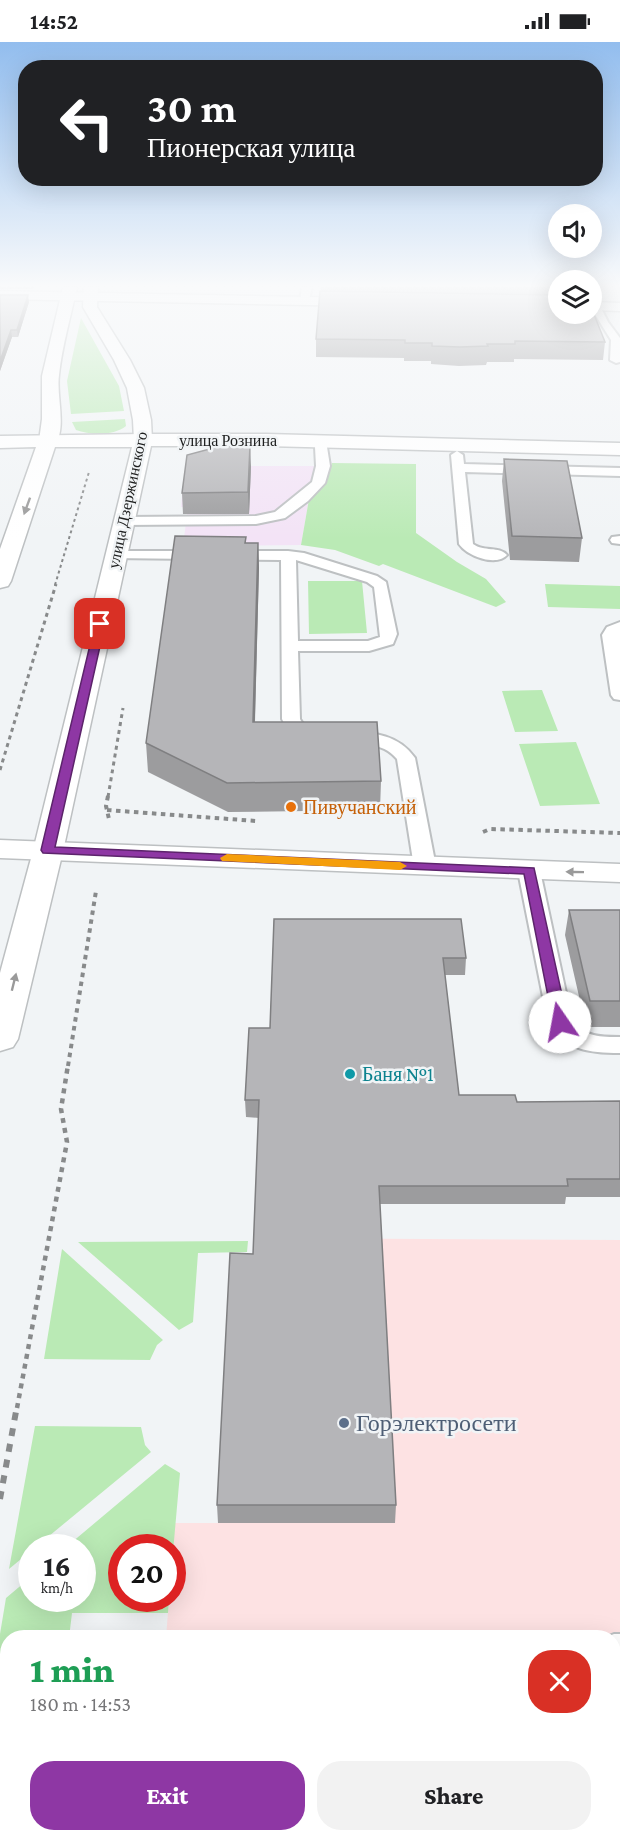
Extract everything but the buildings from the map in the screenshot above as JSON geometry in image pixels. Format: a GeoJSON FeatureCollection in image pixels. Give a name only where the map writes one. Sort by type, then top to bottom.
{"type":"FeatureCollection","features":[{"type":"Feature","properties":{"kind":"main road"},"geometry":{"type":"LineString","coordinates":[[0,581],[47,446],[51,419],[51,371]]}},
{"type":"Feature","properties":{"kind":"main road","name":"улица Дзержинского"},"geometry":{"type":"LineString","coordinates":[[0,1039],[48,850],[142,444],[143,414],[136,386],[127,371]]}},
{"type":"Feature","properties":{"kind":"main road","name":"улица Рознина"},"geometry":{"type":"LineString","coordinates":[[0,452],[47,446],[342,441],[620,449]]}},
{"type":"Feature","properties":{"kind":"main road","name":"улица Рознина"},"geometry":{"type":"LineString","coordinates":[[0,442],[47,446]]}},
{"type":"Feature","properties":{"kind":"main road","name":"улица Рознина"},"geometry":{"type":"LineString","coordinates":[[142,444],[321,447],[457,445]]}},
{"type":"Feature","properties":{"kind":"main road"},"geometry":{"type":"LineString","coordinates":[[0,849],[620,873]]}},
{"type":"Feature","properties":{"kind":"lane"},"geometry":{"type":"LineString","coordinates":[[457,445],[468,548],[475,552],[500,555]]}},
{"type":"Feature","properties":{"kind":"lane"},"geometry":{"type":"LineString","coordinates":[[124,521],[256,520],[280,515],[303,498],[318,483],[323,466],[321,447]]}},
{"type":"Feature","properties":{"kind":"lane"},"geometry":{"type":"LineString","coordinates":[[459,468],[620,472]]}},
{"type":"Feature","properties":{"kind":"lane"},"geometry":{"type":"LineString","coordinates":[[116,555],[288,555],[307,558],[377,581],[381,585],[389,634],[387,640],[369,646],[290,646]]}},
{"type":"Feature","properties":{"kind":"lane"},"geometry":{"type":"LineString","coordinates":[[288,555],[293,726],[301,732],[316,737],[368,737],[385,741],[399,748],[406,758],[425,867]]}},
{"type":"Feature","properties":{"kind":"lane"},"geometry":{"type":"LineString","coordinates":[[620,627],[613,630],[610,635],[620,695]]}},
{"type":"Feature","properties":{"kind":"lane"},"geometry":{"type":"LineString","coordinates":[[530,871],[560,1022],[568,1034],[581,1041],[620,1045]]}},
{"type":"Feature","properties":{"kind":"path"},"geometry":{"type":"LineString","coordinates":[[0,770],[89,472]]}},
{"type":"Feature","properties":{"kind":"path"},"geometry":{"type":"LineString","coordinates":[[0,1499],[67,1142],[61,1110],[96,891]]}},
{"type":"Feature","properties":{"kind":"shaded area"},"geometry":{"type":"Polygon","coordinates":[[[241,466],[331,466],[326,484],[309,499],[301,545],[183,546],[188,507],[181,507],[183,486],[241,466]]]}},
{"type":"Feature","properties":{"kind":"shaded area","name":"Горэлектросети"},"geometry":{"type":"Polygon","coordinates":[[[255,1238],[620,1240],[620,1630],[167,1630],[168,1612],[186,1612],[186,1534],[174,1534],[174,1523],[218,1523],[254,1271],[255,1238]]]}},
{"type":"Feature","properties":{"kind":"green space"},"geometry":{"type":"Polygon","coordinates":[[[69,371],[111,371],[119,386],[124,411],[71,414],[67,381],[69,371]]]}},
{"type":"Feature","properties":{"kind":"green space"},"geometry":{"type":"Polygon","coordinates":[[[125,419],[126,426],[115,432],[102,434],[76,430],[72,422],[125,419]]]}},
{"type":"Feature","properties":{"kind":"green space"},"geometry":{"type":"Polygon","coordinates":[[[332,463],[416,464],[416,533],[486,579],[506,602],[496,607],[383,564],[379,566],[335,550],[301,545],[309,499],[326,484],[332,463]]]}},
{"type":"Feature","properties":{"kind":"green space"},"geometry":{"type":"Polygon","coordinates":[[[308,581],[362,581],[367,633],[309,634],[308,581]]]}},
{"type":"Feature","properties":{"kind":"green space"},"geometry":{"type":"Polygon","coordinates":[[[545,584],[620,586],[620,609],[548,607],[545,584]]]}},
{"type":"Feature","properties":{"kind":"green space"},"geometry":{"type":"Polygon","coordinates":[[[542,690],[558,731],[515,732],[502,691],[542,690]]]}},
{"type":"Feature","properties":{"kind":"green space"},"geometry":{"type":"Polygon","coordinates":[[[576,742],[600,804],[540,806],[519,744],[576,742]]]}},
{"type":"Feature","properties":{"kind":"green space"},"geometry":{"type":"Polygon","coordinates":[[[248,1241],[247,1252],[198,1253],[193,1322],[179,1330],[78,1242],[248,1241]]]}},
{"type":"Feature","properties":{"kind":"green space"},"geometry":{"type":"Polygon","coordinates":[[[62,1249],[163,1340],[157,1345],[150,1360],[44,1359],[62,1249]]]}},
{"type":"Feature","properties":{"kind":"green space"},"geometry":{"type":"Polygon","coordinates":[[[35,1426],[141,1427],[145,1445],[151,1452],[51,1534],[18,1534],[18,1562],[9,1569],[35,1426]]]}},
{"type":"Feature","properties":{"kind":"green space"},"geometry":{"type":"Polygon","coordinates":[[[165,1464],[180,1473],[175,1534],[108,1534],[108,1612],[168,1613],[72,1613],[70,1630],[1,1630],[6,1598],[18,1588],[18,1612],[96,1612],[96,1534],[82,1534],[165,1464]]]}},
{"type":"Feature","properties":{"kind":"slow traffic"},"geometry":{"type":"LineString","coordinates":[[227,858],[400,866]]}},
{"type":"Feature","properties":{"kind":"place","name":"Пивучанский"},"geometry":{"type":"Point","coordinates":[291,807]}},
{"type":"Feature","properties":{"kind":"place","name":"Баня №1"},"geometry":{"type":"Point","coordinates":[350,1074]}},
{"type":"Feature","properties":{"kind":"place","name":"Горэлектросети"},"geometry":{"type":"Point","coordinates":[344,1423]}},
{"type":"Feature","properties":{"kind":"route"},"geometry":{"type":"LineString","coordinates":[[100,624],[48,850],[530,871],[560,1022]]}}]}
